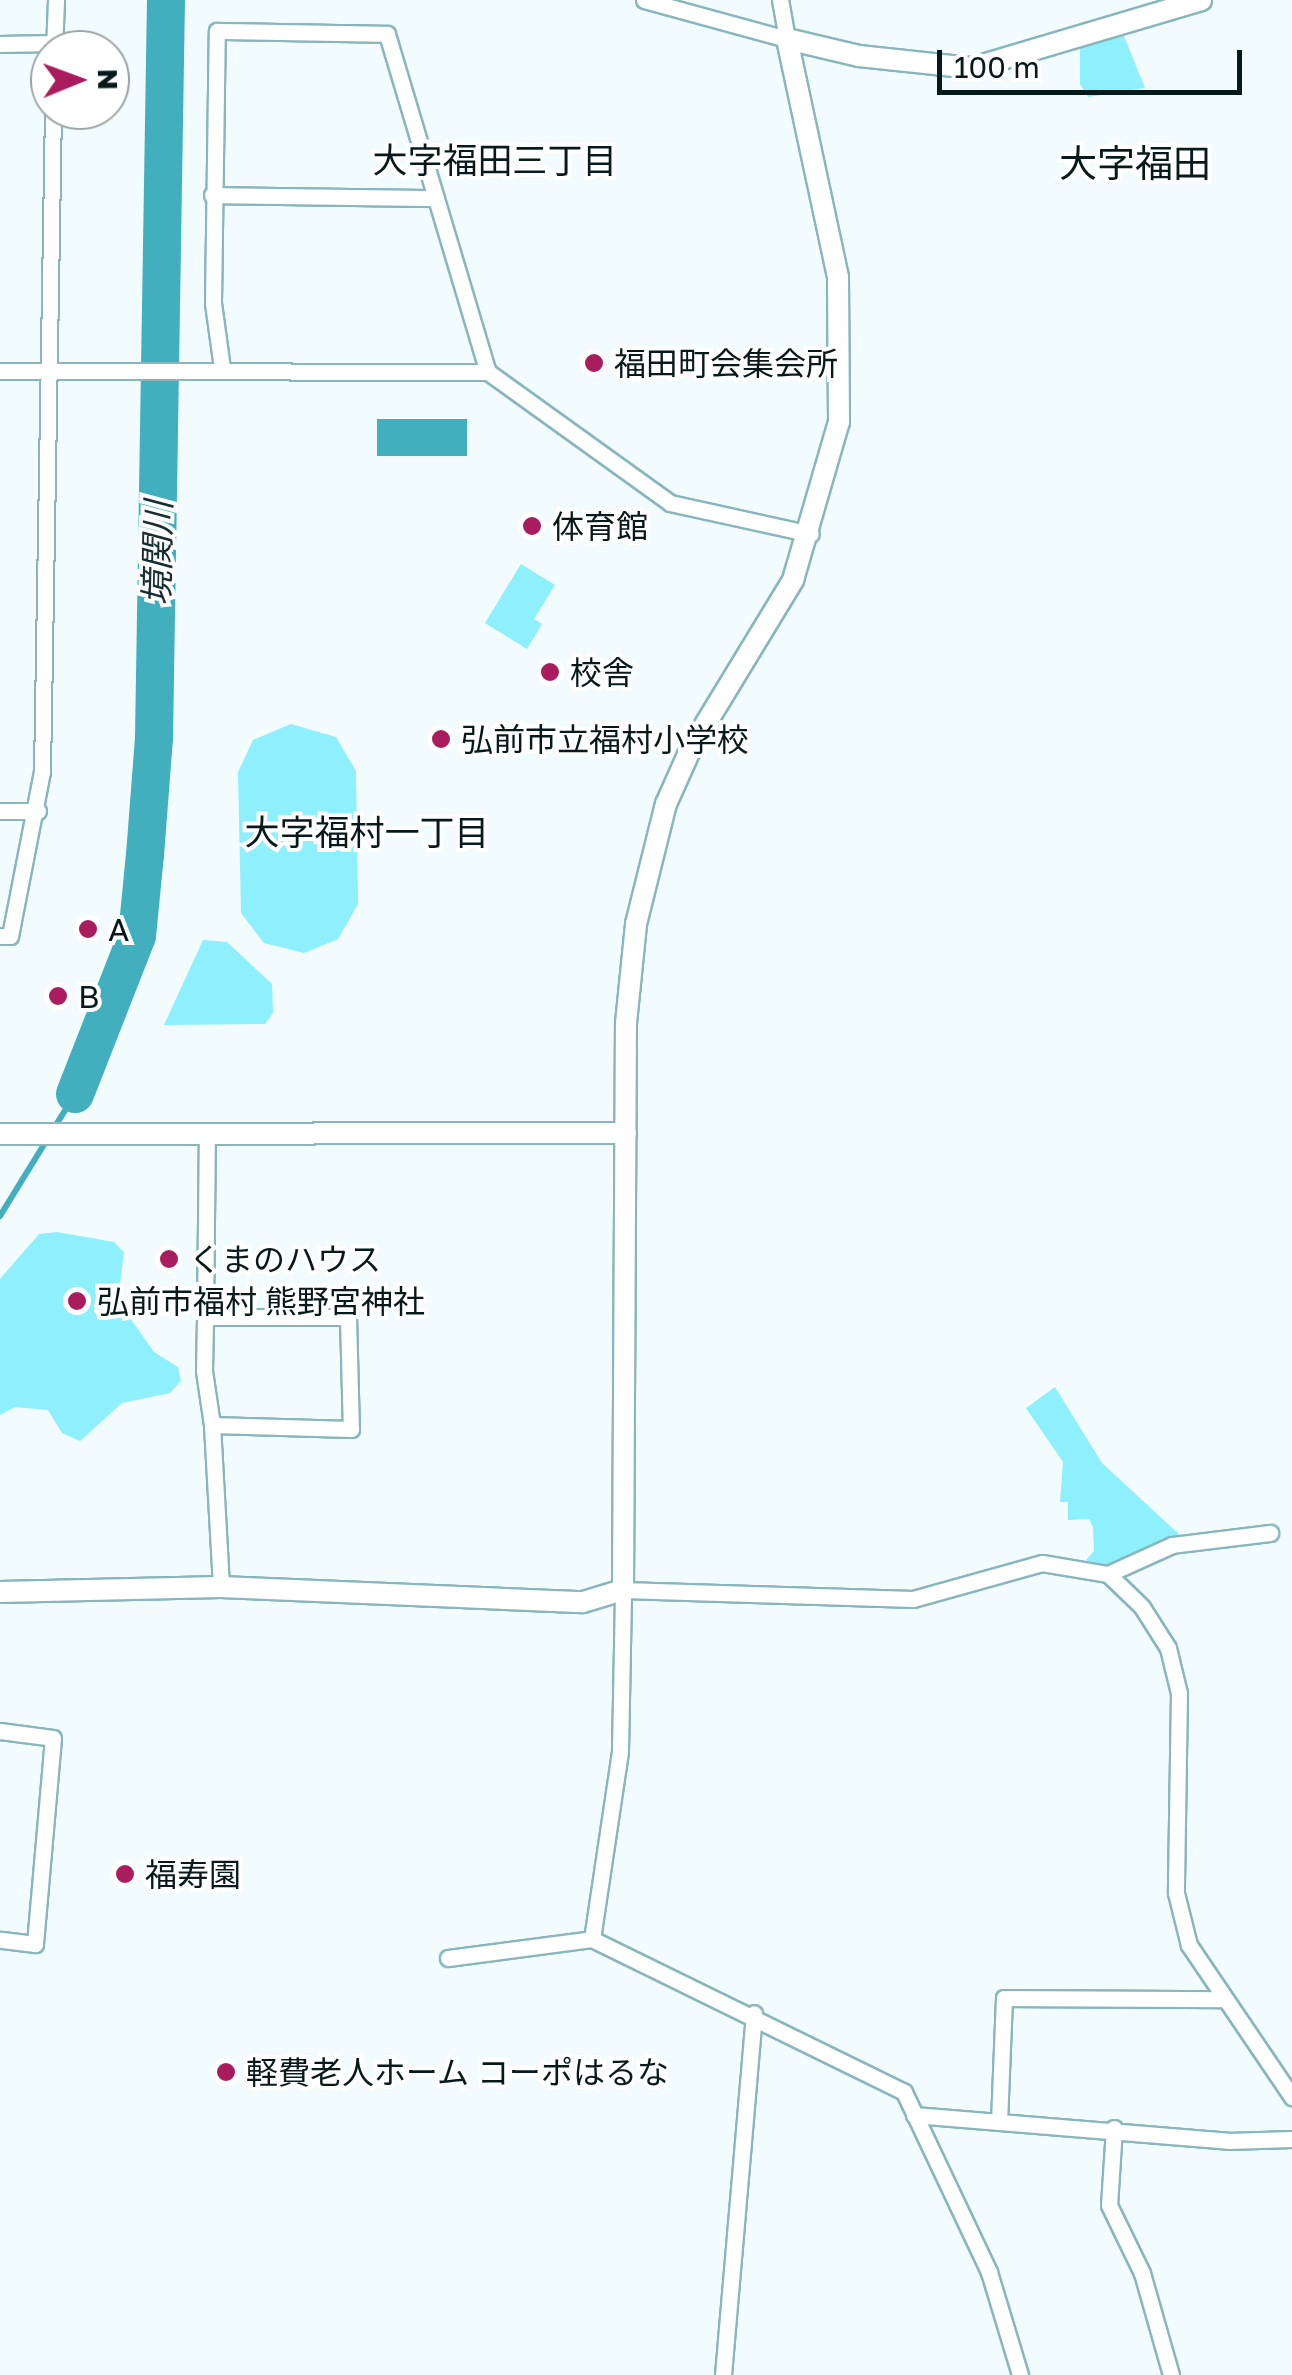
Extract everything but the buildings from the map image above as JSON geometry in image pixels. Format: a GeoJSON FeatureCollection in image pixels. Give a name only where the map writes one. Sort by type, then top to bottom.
{"type":"FeatureCollection","features":[{"type":"Feature","properties":{"kind":"street"},"geometry":{"type":"LineString","coordinates":[[55,30],[56,0]]}},
{"type":"Feature","properties":{"kind":"street"},"geometry":{"type":"LineString","coordinates":[[644,0],[860,56],[972,68],[1201,0]]}},
{"type":"Feature","properties":{"kind":"street"},"geometry":{"type":"LineString","coordinates":[[592,1939],[620,1750],[629,975],[666,804],[710,717],[773,619],[811,534],[839,422],[842,343],[836,262],[780,0]]}},
{"type":"Feature","properties":{"kind":"street"},"geometry":{"type":"LineString","coordinates":[[222,368],[213,303],[218,32],[387,34],[488,372]]}},
{"type":"Feature","properties":{"kind":"street"},"geometry":{"type":"LineString","coordinates":[[0,44],[30,45]]}},
{"type":"Feature","properties":{"kind":"street"},"geometry":{"type":"LineString","coordinates":[[0,936],[10,936],[38,811],[52,130]]}},
{"type":"Feature","properties":{"kind":"street"},"geometry":{"type":"LineString","coordinates":[[212,196],[436,198]]}},
{"type":"Feature","properties":{"kind":"street"},"geometry":{"type":"LineString","coordinates":[[0,370],[488,372],[670,503],[811,534]]}},
{"type":"Feature","properties":{"kind":"street"},"geometry":{"type":"LineString","coordinates":[[0,811],[38,811]]}},
{"type":"Feature","properties":{"kind":"street"},"geometry":{"type":"LineString","coordinates":[[207,1133],[205,1317],[221,1587]]}},
{"type":"Feature","properties":{"kind":"street"},"geometry":{"type":"LineString","coordinates":[[0,1134],[626,1134]]}},
{"type":"Feature","properties":{"kind":"street"},"geometry":{"type":"LineString","coordinates":[[205,1317],[348,1317],[350,1429],[212,1425]]}},
{"type":"Feature","properties":{"kind":"street"},"geometry":{"type":"LineString","coordinates":[[0,1592],[221,1587],[583,1602],[623,1590],[913,1599],[1042,1563],[1108,1574],[1172,1545],[1270,1534]]}},
{"type":"Feature","properties":{"kind":"street"},"geometry":{"type":"LineString","coordinates":[[1108,1574],[1142,1608],[1168,1648],[1180,1693],[1176,1894],[1188,1945],[1292,2097]]}},
{"type":"Feature","properties":{"kind":"street"},"geometry":{"type":"LineString","coordinates":[[0,1731],[54,1738],[36,1944],[0,1940]]}},
{"type":"Feature","properties":{"kind":"street"},"geometry":{"type":"LineString","coordinates":[[448,1958],[592,1939],[754,2013],[904,2092],[989,2272],[1020,2375]]}},
{"type":"Feature","properties":{"kind":"street"},"geometry":{"type":"LineString","coordinates":[[999,2122],[1004,1998],[1222,2000]]}},
{"type":"Feature","properties":{"kind":"street"},"geometry":{"type":"LineString","coordinates":[[723,2375],[754,2013]]}},
{"type":"Feature","properties":{"kind":"street"},"geometry":{"type":"LineString","coordinates":[[914,2115],[1114,2128],[1228,2141],[1292,2139]]}},
{"type":"Feature","properties":{"kind":"street"},"geometry":{"type":"LineString","coordinates":[[1114,2128],[1109,2205],[1142,2272],[1171,2375]]}},
{"type":"Feature","properties":{"kind":"shaded area"},"geometry":{"type":"Polygon","coordinates":[[[1124,36],[1145,88],[1088,97],[1080,84],[1080,47],[1124,36]]]}},
{"type":"Feature","properties":{"kind":"shaded area"},"geometry":{"type":"Polygon","coordinates":[[[377,419],[467,419],[467,456],[377,456],[377,419]]]}},
{"type":"Feature","properties":{"kind":"shaded area"},"geometry":{"type":"Polygon","coordinates":[[[521,564],[555,585],[534,619],[542,624],[527,649],[485,623],[521,564]]]}},
{"type":"Feature","properties":{"kind":"shaded area"},"geometry":{"type":"Polygon","coordinates":[[[291,724],[336,737],[356,771],[358,904],[338,939],[304,953],[264,943],[241,913],[238,772],[253,740],[291,724]]]}},
{"type":"Feature","properties":{"kind":"shaded area"},"geometry":{"type":"Polygon","coordinates":[[[203,940],[227,942],[272,984],[273,1013],[265,1024],[164,1025],[203,940]]]}},
{"type":"Feature","properties":{"kind":"shaded area"},"geometry":{"type":"Polygon","coordinates":[[[57,1232],[114,1242],[124,1252],[118,1301],[154,1352],[178,1367],[181,1381],[170,1393],[122,1403],[80,1441],[62,1433],[48,1410],[15,1407],[0,1415],[0,1279],[39,1234],[57,1232]]]}},
{"type":"Feature","properties":{"kind":"shaded area"},"geometry":{"type":"Polygon","coordinates":[[[1055,1387],[1102,1463],[1182,1537],[1107,1568],[1086,1560],[1094,1551],[1093,1527],[1089,1519],[1068,1520],[1068,1502],[1060,1502],[1063,1462],[1026,1408],[1055,1387]]]}},
{"type":"Feature","properties":{"kind":"waterway","name":"境関川"},"geometry":{"type":"LineString","coordinates":[[75,1094],[137,936],[145,855],[154,738],[166,0]]}},
{"type":"Feature","properties":{"kind":"waterway"},"geometry":{"type":"LineString","coordinates":[[0,1216],[75,1094]]}},
{"type":"Feature","properties":{"kind":"place","name":"福田町会集会所"},"geometry":{"type":"Point","coordinates":[594,363]}},
{"type":"Feature","properties":{"kind":"place","name":"体育館"},"geometry":{"type":"Point","coordinates":[532,526]}},
{"type":"Feature","properties":{"kind":"place","name":"校舎"},"geometry":{"type":"Point","coordinates":[550,672]}},
{"type":"Feature","properties":{"kind":"place","name":"弘前市立福村小学校"},"geometry":{"type":"Point","coordinates":[441,739]}},
{"type":"Feature","properties":{"kind":"place","name":"A"},"geometry":{"type":"Point","coordinates":[88,929]}},
{"type":"Feature","properties":{"kind":"place","name":"B"},"geometry":{"type":"Point","coordinates":[58,996]}},
{"type":"Feature","properties":{"kind":"place","name":"くまのハウス"},"geometry":{"type":"Point","coordinates":[169,1259]}},
{"type":"Feature","properties":{"kind":"place","name":"弘前市福村 熊野宮神社"},"geometry":{"type":"Point","coordinates":[77,1301]}},
{"type":"Feature","properties":{"kind":"place","name":"福寿園"},"geometry":{"type":"Point","coordinates":[125,1874]}},
{"type":"Feature","properties":{"kind":"place","name":"軽費老人ホーム コーポはるな"},"geometry":{"type":"Point","coordinates":[226,2072]}},
{"type":"Feature","properties":{"kind":"district","name":"大字福田三丁目"},"geometry":{"type":"Point","coordinates":[495,160]}},
{"type":"Feature","properties":{"kind":"district","name":"大字福田"},"geometry":{"type":"Point","coordinates":[1135,163]}},
{"type":"Feature","properties":{"kind":"district","name":"大字福村一丁目"},"geometry":{"type":"Point","coordinates":[367,832]}}]}
